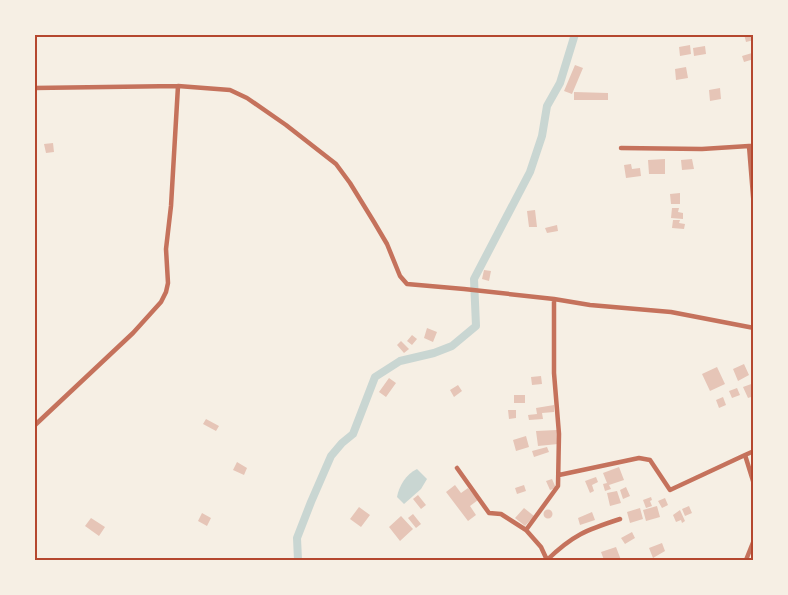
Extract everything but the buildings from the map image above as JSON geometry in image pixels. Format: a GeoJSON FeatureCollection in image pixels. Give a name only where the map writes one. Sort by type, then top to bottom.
{"type":"FeatureCollection","features":[{"type":"Feature","properties":{"kind":"street"},"geometry":{"type":"LineString","coordinates":[[34,426],[133,333],[161,302],[166,292],[168,283],[166,249],[171,206],[178,86]]}},
{"type":"Feature","properties":{"kind":"street"},"geometry":{"type":"LineString","coordinates":[[34,88],[178,86],[231,90],[258,105],[327,156],[344,173],[387,244],[403,281],[413,286],[554,298],[590,305],[671,312],[752,331]]}},
{"type":"Feature","properties":{"kind":"street"},"geometry":{"type":"LineString","coordinates":[[621,148],[702,149],[751,146],[753,208]]}},
{"type":"Feature","properties":{"kind":"street"},"geometry":{"type":"LineString","coordinates":[[526,530],[558,486],[559,434],[554,373],[554,298]]}},
{"type":"Feature","properties":{"kind":"street"},"geometry":{"type":"LineString","coordinates":[[559,475],[639,458],[650,460],[670,490],[753,451]]}},
{"type":"Feature","properties":{"kind":"street"},"geometry":{"type":"LineString","coordinates":[[746,455],[753,484]]}},
{"type":"Feature","properties":{"kind":"street"},"geometry":{"type":"LineString","coordinates":[[457,468],[489,513],[501,514],[526,530],[541,547],[547,560],[572,537],[620,519]]}},
{"type":"Feature","properties":{"kind":"street"},"geometry":{"type":"LineString","coordinates":[[746,561],[753,540]]}},
{"type":"Feature","properties":{"kind":"shaded area"},"geometry":{"type":"Polygon","coordinates":[[[417,469],[427,479],[421,489],[404,504],[397,497],[399,489],[406,477],[417,469]]]}},
{"type":"Feature","properties":{"kind":"waterway"},"geometry":{"type":"LineString","coordinates":[[298,560],[297,538],[311,502],[331,456],[353,434],[375,377],[400,361],[452,346],[476,326],[474,279],[530,172],[542,136],[547,106],[560,83],[575,34]]}}]}
